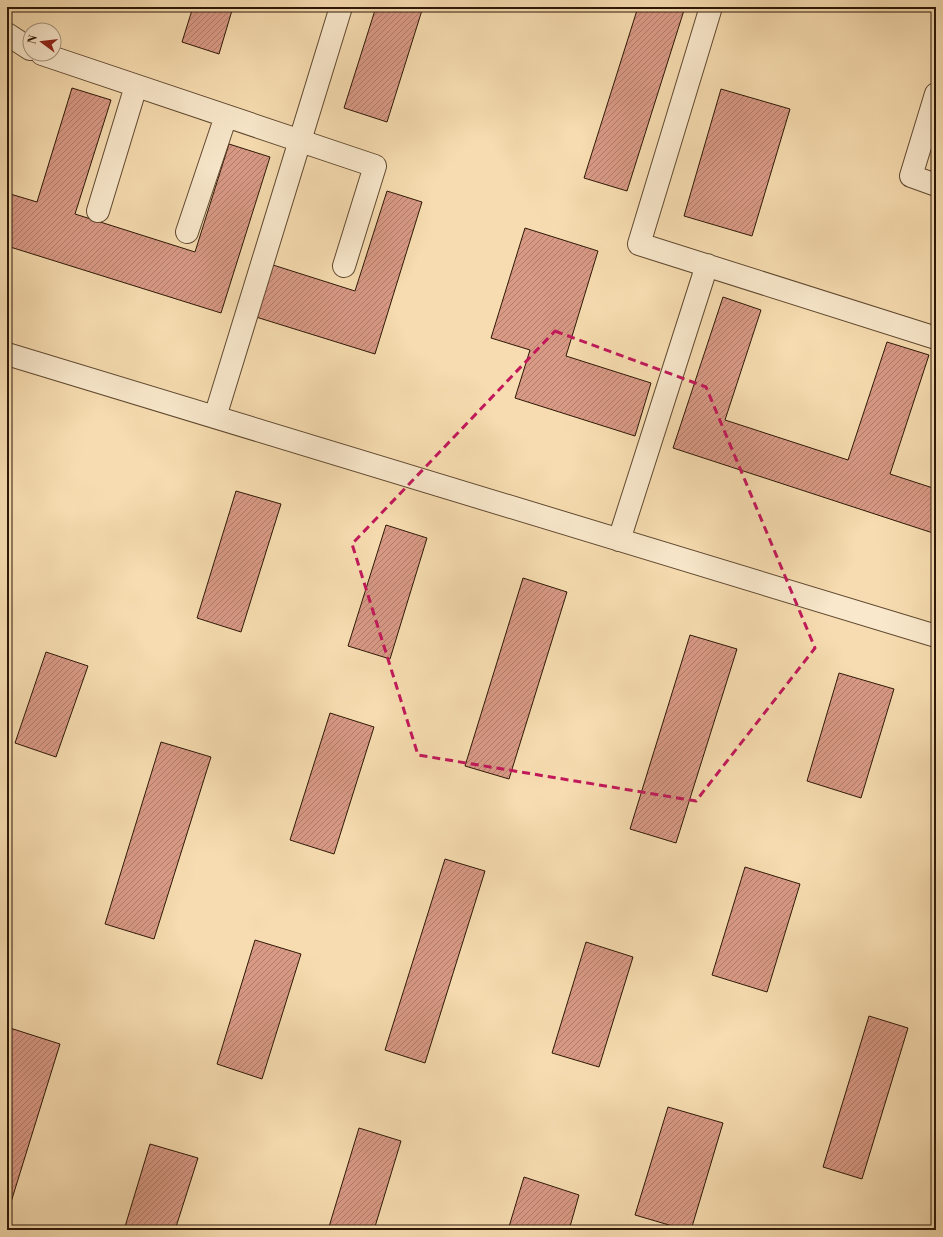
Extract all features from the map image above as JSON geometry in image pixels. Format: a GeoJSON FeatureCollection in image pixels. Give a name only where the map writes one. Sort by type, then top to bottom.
{"type":"FeatureCollection","features":[{"type":"Feature","properties":{"kind":"street"},"geometry":{"type":"LineString","coordinates":[[216,417],[341,7]]}},
{"type":"Feature","properties":{"kind":"street"},"geometry":{"type":"LineString","coordinates":[[711,7],[639,244],[936,338]]}},
{"type":"Feature","properties":{"kind":"street"},"geometry":{"type":"LineString","coordinates":[[7,34],[22,44]]}},
{"type":"Feature","properties":{"kind":"street"},"geometry":{"type":"LineString","coordinates":[[62,61],[375,166],[344,266]]}},
{"type":"Feature","properties":{"kind":"street"},"geometry":{"type":"LineString","coordinates":[[98,211],[136,86]]}},
{"type":"Feature","properties":{"kind":"street"},"geometry":{"type":"LineString","coordinates":[[936,94],[911,176],[936,185]]}},
{"type":"Feature","properties":{"kind":"street"},"geometry":{"type":"LineString","coordinates":[[187,232],[226,116]]}},
{"type":"Feature","properties":{"kind":"street"},"geometry":{"type":"LineString","coordinates":[[619,540],[707,265]]}},
{"type":"Feature","properties":{"kind":"street"},"geometry":{"type":"LineString","coordinates":[[7,354],[619,540],[935,632]]}},
{"type":"Feature","properties":{"kind":"highlighted area"},"geometry":{"type":"Polygon","coordinates":[[[555,331],[706,387],[815,648],[696,801],[418,755],[352,544],[555,331]]]}},
{"type":"Feature","properties":{"kind":"building"},"geometry":{"type":"Polygon","coordinates":[[[193,7],[233,7],[219,54],[182,42],[193,7]]]}},
{"type":"Feature","properties":{"kind":"building"},"geometry":{"type":"Polygon","coordinates":[[[376,7],[423,7],[387,122],[344,108],[376,7]]]}},
{"type":"Feature","properties":{"kind":"building"},"geometry":{"type":"Polygon","coordinates":[[[638,7],[685,7],[627,191],[584,178],[638,7]]]}},
{"type":"Feature","properties":{"kind":"building"},"geometry":{"type":"Polygon","coordinates":[[[72,88],[111,100],[75,214],[195,252],[229,144],[270,157],[221,313],[7,246],[7,193],[37,202],[72,88]]]}},
{"type":"Feature","properties":{"kind":"building"},"geometry":{"type":"Polygon","coordinates":[[[721,89],[790,109],[752,236],[684,216],[721,89]]]}},
{"type":"Feature","properties":{"kind":"building"},"geometry":{"type":"Polygon","coordinates":[[[387,191],[422,202],[375,354],[256,317],[273,265],[355,291],[387,191]]]}},
{"type":"Feature","properties":{"kind":"building"},"geometry":{"type":"Polygon","coordinates":[[[525,228],[598,251],[566,356],[651,383],[635,436],[515,398],[530,350],[491,338],[525,228]]]}},
{"type":"Feature","properties":{"kind":"building"},"geometry":{"type":"Polygon","coordinates":[[[723,297],[761,310],[725,420],[848,460],[887,342],[929,355],[890,474],[936,489],[936,534],[673,448],[723,297]]]}},
{"type":"Feature","properties":{"kind":"building"},"geometry":{"type":"Polygon","coordinates":[[[236,491],[281,504],[241,632],[197,618],[236,491]]]}},
{"type":"Feature","properties":{"kind":"building"},"geometry":{"type":"Polygon","coordinates":[[[386,525],[427,538],[390,659],[348,646],[386,525]]]}},
{"type":"Feature","properties":{"kind":"building"},"geometry":{"type":"Polygon","coordinates":[[[523,578],[567,592],[509,779],[465,766],[523,578]]]}},
{"type":"Feature","properties":{"kind":"building"},"geometry":{"type":"Polygon","coordinates":[[[690,635],[737,649],[676,843],[630,829],[690,635]]]}},
{"type":"Feature","properties":{"kind":"building"},"geometry":{"type":"Polygon","coordinates":[[[46,652],[88,666],[56,757],[15,743],[46,652]]]}},
{"type":"Feature","properties":{"kind":"building"},"geometry":{"type":"Polygon","coordinates":[[[839,673],[894,689],[861,798],[807,781],[839,673]]]}},
{"type":"Feature","properties":{"kind":"building"},"geometry":{"type":"Polygon","coordinates":[[[330,713],[374,727],[334,854],[290,840],[330,713]]]}},
{"type":"Feature","properties":{"kind":"building"},"geometry":{"type":"Polygon","coordinates":[[[161,742],[211,757],[154,939],[105,924],[161,742]]]}},
{"type":"Feature","properties":{"kind":"building"},"geometry":{"type":"Polygon","coordinates":[[[445,859],[485,871],[425,1063],[385,1050],[445,859]]]}},
{"type":"Feature","properties":{"kind":"building"},"geometry":{"type":"Polygon","coordinates":[[[745,867],[800,884],[767,992],[712,975],[745,867]]]}},
{"type":"Feature","properties":{"kind":"building"},"geometry":{"type":"Polygon","coordinates":[[[255,940],[301,954],[262,1079],[217,1064],[255,940]]]}},
{"type":"Feature","properties":{"kind":"building"},"geometry":{"type":"Polygon","coordinates":[[[586,942],[633,957],[599,1067],[552,1053],[586,942]]]}},
{"type":"Feature","properties":{"kind":"building"},"geometry":{"type":"Polygon","coordinates":[[[869,1016],[908,1028],[862,1179],[823,1167],[869,1016]]]}},
{"type":"Feature","properties":{"kind":"building"},"geometry":{"type":"Polygon","coordinates":[[[10,1028],[60,1044],[7,1215],[7,1038],[10,1028]]]}},
{"type":"Feature","properties":{"kind":"building"},"geometry":{"type":"Polygon","coordinates":[[[668,1107],[723,1123],[691,1230],[686,1230],[635,1215],[668,1107]]]}},
{"type":"Feature","properties":{"kind":"building"},"geometry":{"type":"Polygon","coordinates":[[[359,1128],[401,1141],[374,1230],[328,1230],[359,1128]]]}},
{"type":"Feature","properties":{"kind":"building"},"geometry":{"type":"Polygon","coordinates":[[[150,1144],[198,1158],[175,1230],[124,1230],[150,1144]]]}},
{"type":"Feature","properties":{"kind":"building"},"geometry":{"type":"Polygon","coordinates":[[[524,1177],[579,1195],[569,1230],[508,1230],[524,1177]]]}}]}
